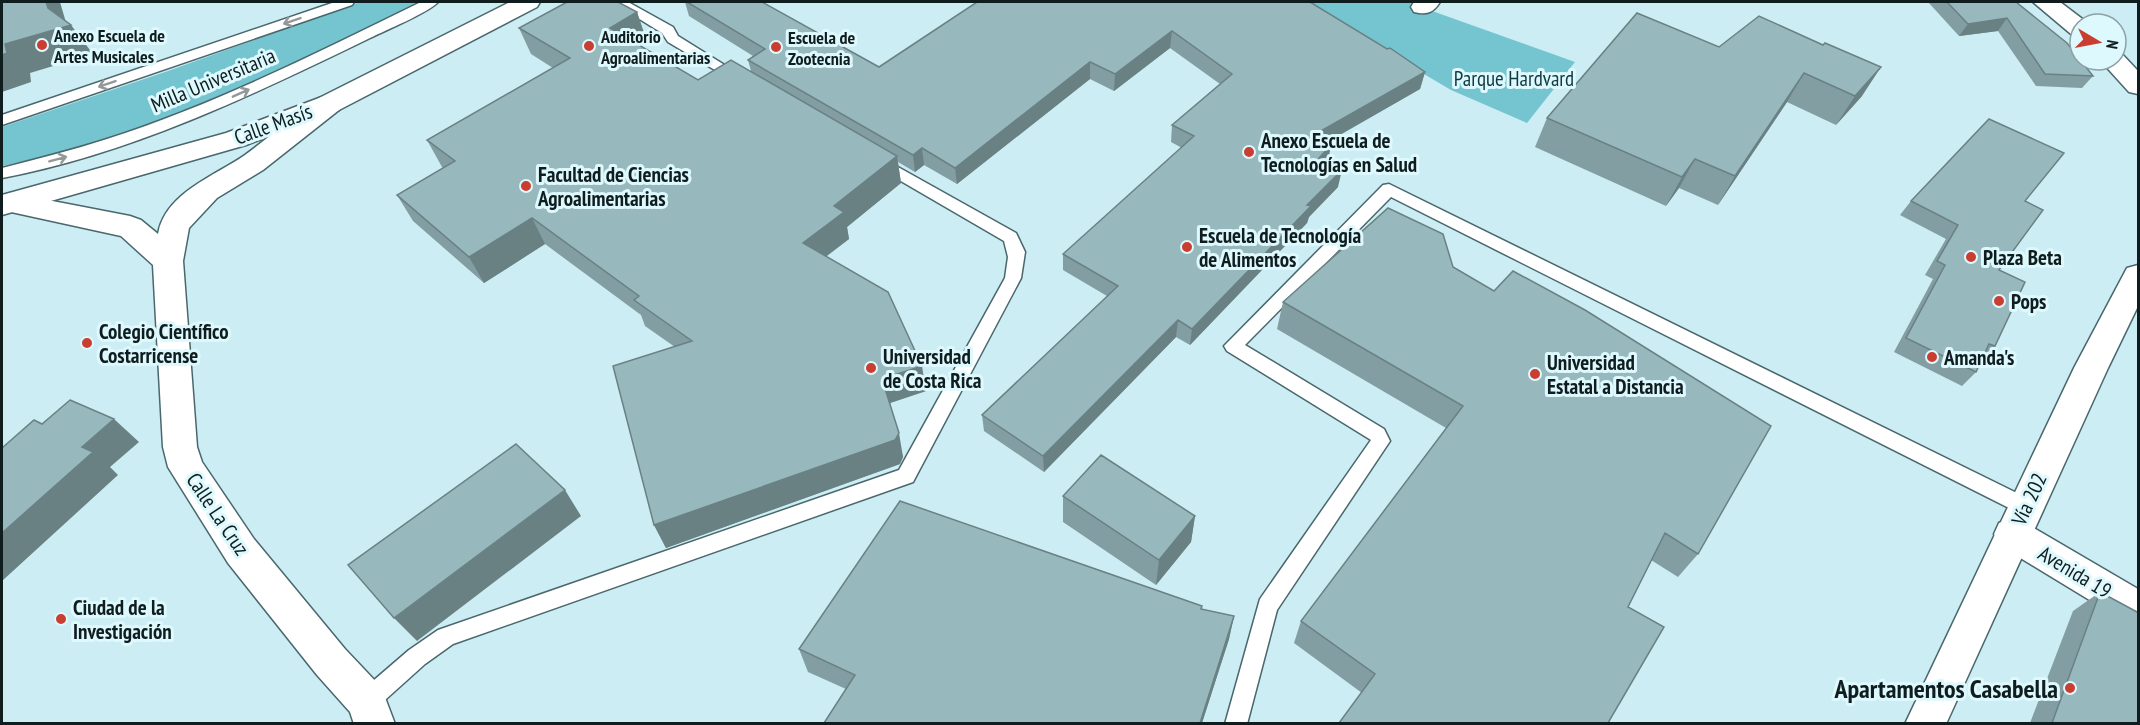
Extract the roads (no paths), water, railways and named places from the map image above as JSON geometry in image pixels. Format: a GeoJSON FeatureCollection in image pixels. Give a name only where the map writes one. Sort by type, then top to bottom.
{"type":"FeatureCollection","features":[{"type":"Feature","properties":{"kind":"street","name":"Calle Masís"},"geometry":{"type":"LineString","coordinates":[[6,204],[236,139],[329,104],[528,2]]}},
{"type":"Feature","properties":{"kind":"street"},"geometry":{"type":"LineString","coordinates":[[2045,2],[2068,20]]}},
{"type":"Feature","properties":{"kind":"street"},"geometry":{"type":"LineString","coordinates":[[2126,72],[2139,86]]}},
{"type":"Feature","properties":{"kind":"street","name":"Calle La Cruz"},"geometry":{"type":"LineString","coordinates":[[329,104],[253,163],[207,192],[188,208],[174,226],[168,261],[180,447],[186,466],[242,550],[371,712]]}},
{"type":"Feature","properties":{"kind":"street"},"geometry":{"type":"LineString","coordinates":[[6,204],[130,227],[168,261]]}},
{"type":"Feature","properties":{"kind":"street","name":"Vía 202"},"geometry":{"type":"LineString","coordinates":[[1925,723],[2091,368],[2139,276]]}},
{"type":"Feature","properties":{"kind":"street","name":"Avenida 19"},"geometry":{"type":"LineString","coordinates":[[2019,520],[2139,609]]}},
{"type":"Feature","properties":{"kind":"lane","name":"Milla Universitaria"},"geometry":{"type":"LineString","coordinates":[[2,120],[347,2]]}},
{"type":"Feature","properties":{"kind":"lane","name":"Milla Universitaria"},"geometry":{"type":"LineString","coordinates":[[2,173],[66,157],[184,117],[281,75],[431,2]]}},
{"type":"Feature","properties":{"kind":"lane"},"geometry":{"type":"LineString","coordinates":[[619,2],[668,30],[673,39],[754,87]]}},
{"type":"Feature","properties":{"kind":"lane"},"geometry":{"type":"LineString","coordinates":[[371,712],[417,657],[446,637],[906,476],[1013,278],[1016,268],[1016,247],[1010,237],[866,153]]}},
{"type":"Feature","properties":{"kind":"lane"},"geometry":{"type":"LineString","coordinates":[[1236,723],[1267,606],[1381,441],[1377,434],[1233,346],[1389,189],[2019,520]]}},
{"type":"Feature","properties":{"kind":"place","name":"Anexo Escuela de Artes Musicales"},"geometry":{"type":"Point","coordinates":[42,45]}},
{"type":"Feature","properties":{"kind":"place","name":"Auditorio Agroalimentarias"},"geometry":{"type":"Point","coordinates":[589,46]}},
{"type":"Feature","properties":{"kind":"place","name":"Escuela de Zootecnia"},"geometry":{"type":"Point","coordinates":[776,47]}},
{"type":"Feature","properties":{"kind":"place","name":"Anexo Escuela de Tecnologías en Salud"},"geometry":{"type":"Point","coordinates":[1249,152]}},
{"type":"Feature","properties":{"kind":"place","name":"Facultad de Ciencias Agroalimentarias"},"geometry":{"type":"Point","coordinates":[526,186]}},
{"type":"Feature","properties":{"kind":"place","name":"Escuela de Tecnología de Alimentos"},"geometry":{"type":"Point","coordinates":[1187,247]}},
{"type":"Feature","properties":{"kind":"place","name":"Plaza Beta"},"geometry":{"type":"Point","coordinates":[1971,257]}},
{"type":"Feature","properties":{"kind":"place","name":"Pops"},"geometry":{"type":"Point","coordinates":[1999,301]}},
{"type":"Feature","properties":{"kind":"place","name":"Colegio Científico Costarricense"},"geometry":{"type":"Point","coordinates":[87,343]}},
{"type":"Feature","properties":{"kind":"place","name":"Amanda's"},"geometry":{"type":"Point","coordinates":[1932,357]}},
{"type":"Feature","properties":{"kind":"place","name":"Universidad de Costa Rica"},"geometry":{"type":"Point","coordinates":[871,368]}},
{"type":"Feature","properties":{"kind":"place","name":"Universidad Estatal a Distancia"},"geometry":{"type":"Point","coordinates":[1535,374]}},
{"type":"Feature","properties":{"kind":"place","name":"Ciudad de la Investigación"},"geometry":{"type":"Point","coordinates":[61,619]}},
{"type":"Feature","properties":{"kind":"place","name":"Apartamentos Casabella"},"geometry":{"type":"Point","coordinates":[2070,688]}},
{"type":"Feature","properties":{"kind":"park label","name":"Parque Hardvard"},"geometry":{"type":"Point","coordinates":[1514,78]}}]}
